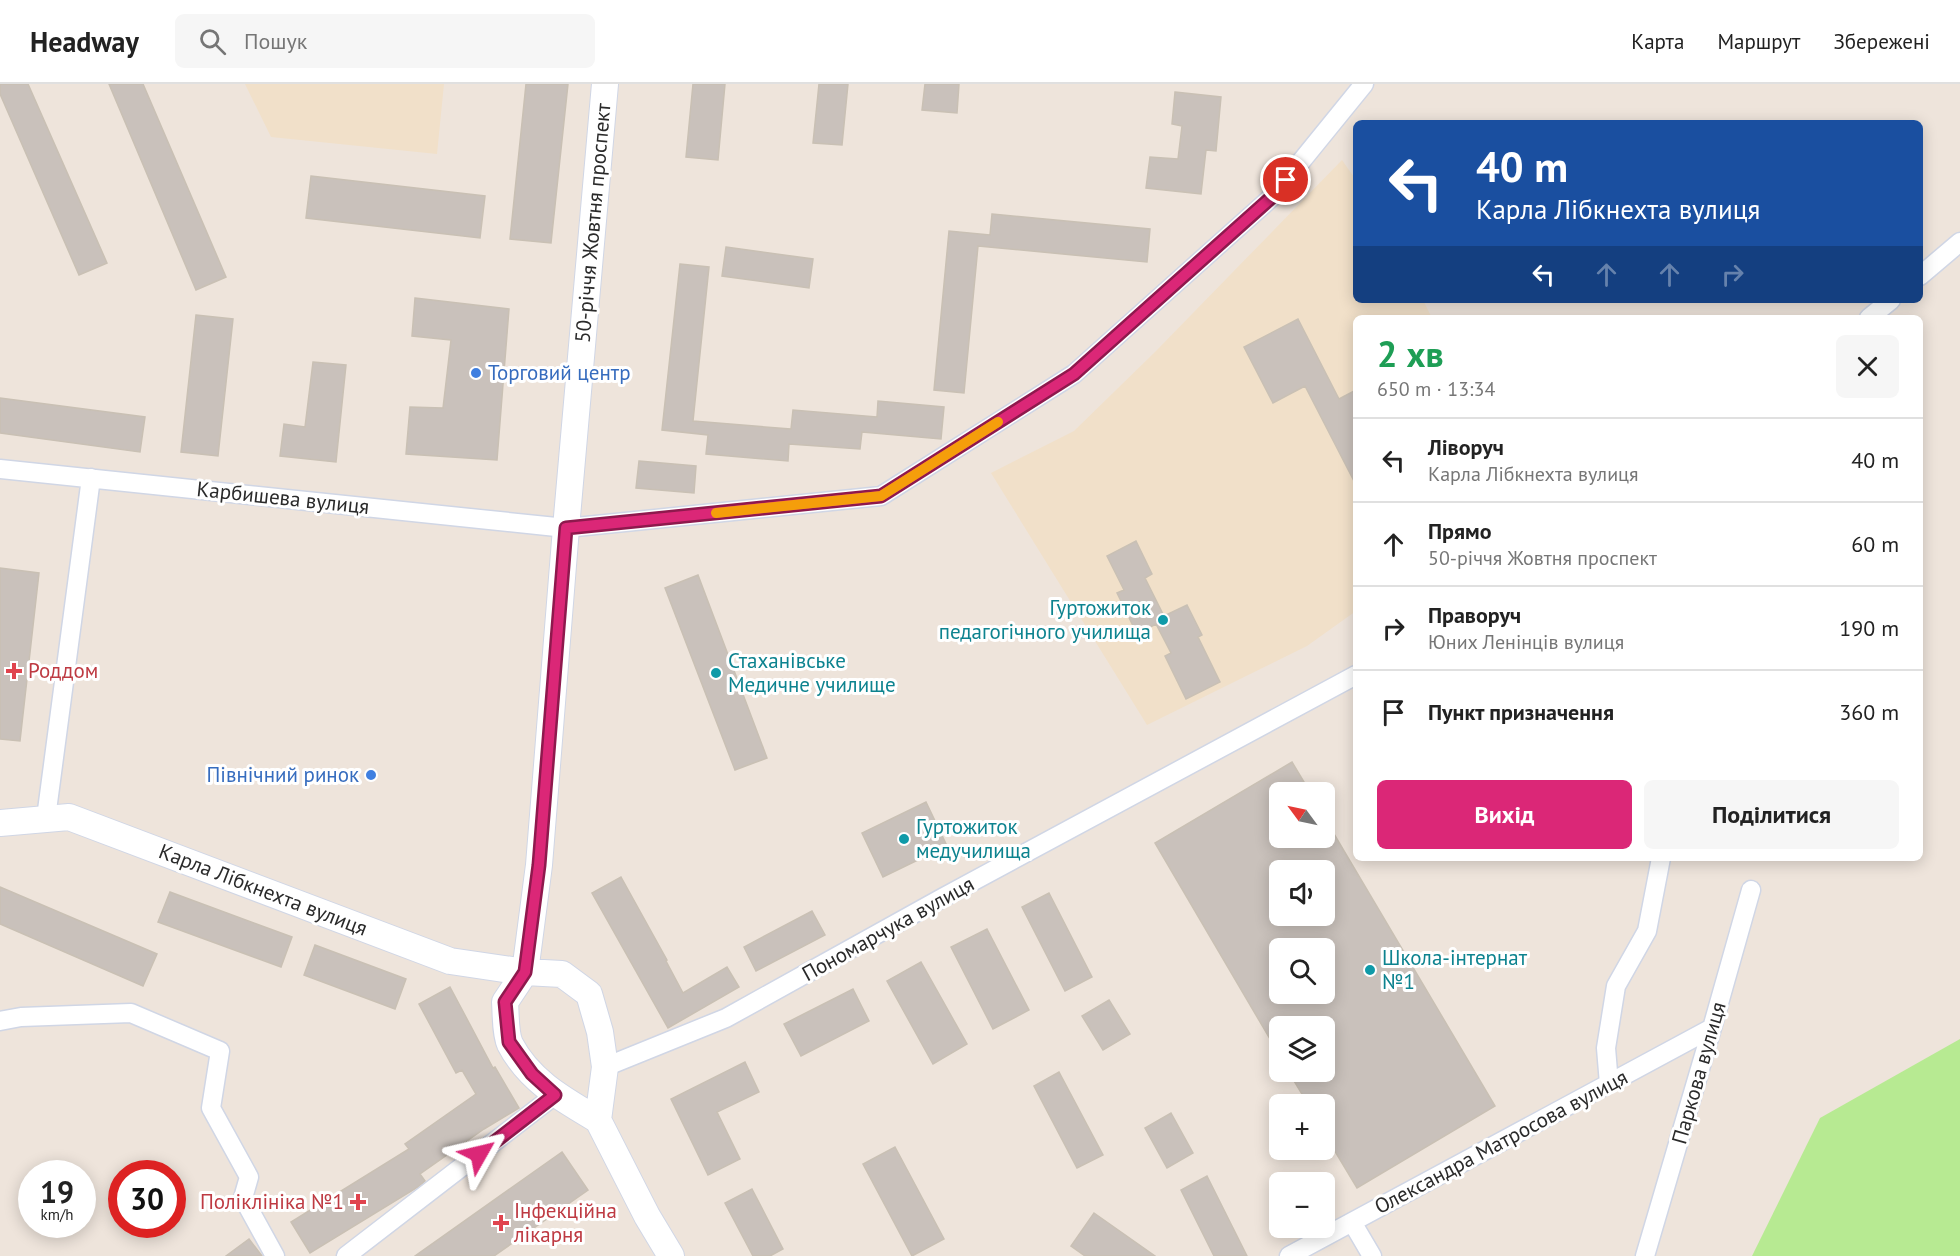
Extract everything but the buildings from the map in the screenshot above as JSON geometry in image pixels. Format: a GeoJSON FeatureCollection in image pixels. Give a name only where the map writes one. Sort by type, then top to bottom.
{"type":"FeatureCollection","features":[{"type":"Feature","properties":{"kind":"street","name":"50-річчя Жовтня проспект"},"geometry":{"type":"LineString","coordinates":[[525,972],[539,865],[605,84]]}},
{"type":"Feature","properties":{"kind":"street","name":"Карбишева вулиця"},"geometry":{"type":"LineString","coordinates":[[0,469],[566,528],[881,496],[1074,374],[1273,196],[1364,84]]}},
{"type":"Feature","properties":{"kind":"street"},"geometry":{"type":"LineString","coordinates":[[1923,273],[1960,242]]}},
{"type":"Feature","properties":{"kind":"street"},"geometry":{"type":"LineString","coordinates":[[1873,315],[1887,303]]}},
{"type":"Feature","properties":{"kind":"street"},"geometry":{"type":"LineString","coordinates":[[46,818],[92,478]]}},
{"type":"Feature","properties":{"kind":"street","name":"Пономарчука вулиця"},"geometry":{"type":"LineString","coordinates":[[605,1067],[726,1018],[942,898],[1353,677]]}},
{"type":"Feature","properties":{"kind":"street","name":"Карла Лібкнехта вулиця"},"geometry":{"type":"LineString","coordinates":[[0,823],[69,817],[450,961],[525,972],[562,974],[589,994],[600,1032],[605,1067],[598,1120]]}},
{"type":"Feature","properties":{"kind":"street"},"geometry":{"type":"LineString","coordinates":[[1609,1084],[1606,1048],[1616,986],[1647,931],[1660,861]]}},
{"type":"Feature","properties":{"kind":"street","name":"Паркова вулиця"},"geometry":{"type":"LineString","coordinates":[[1645,1256],[1751,890]]}},
{"type":"Feature","properties":{"kind":"street"},"geometry":{"type":"LineString","coordinates":[[525,972],[505,1002],[509,1042],[532,1074],[555,1095],[598,1120],[647,1216],[671,1256]]}},
{"type":"Feature","properties":{"kind":"street"},"geometry":{"type":"LineString","coordinates":[[0,1021],[21,1017],[131,1013],[220,1051],[211,1108],[249,1177],[243,1198],[275,1256]]}},
{"type":"Feature","properties":{"kind":"street","name":"Олександра Матросова вулиця"},"geometry":{"type":"LineString","coordinates":[[1289,1256],[1712,1028]]}},
{"type":"Feature","properties":{"kind":"street"},"geometry":{"type":"LineString","coordinates":[[346,1256],[555,1095]]}},
{"type":"Feature","properties":{"kind":"street"},"geometry":{"type":"LineString","coordinates":[[1352,1222],[1372,1256]]}},
{"type":"Feature","properties":{"kind":"shaded area"},"geometry":{"type":"Polygon","coordinates":[[[245,84],[444,84],[437,154],[271,137],[245,84]]]}},
{"type":"Feature","properties":{"kind":"shaded area"},"geometry":{"type":"Polygon","coordinates":[[[1342,160],[1353,176],[1353,303],[1424,303],[1430,315],[1353,315],[1353,613],[1307,646],[1147,725],[991,473],[1074,431],[1156,351],[1342,160]]]}},
{"type":"Feature","properties":{"kind":"green space"},"geometry":{"type":"Polygon","coordinates":[[[1960,1039],[1960,1256],[1752,1256],[1820,1118],[1960,1039]]]}},
{"type":"Feature","properties":{"kind":"slow traffic"},"geometry":{"type":"LineString","coordinates":[[716,513],[881,496],[998,422]]}},
{"type":"Feature","properties":{"kind":"place","name":"Торговий центр"},"geometry":{"type":"Point","coordinates":[476,373]}},
{"type":"Feature","properties":{"kind":"place","name":"Гуртожиток педагогічного училища"},"geometry":{"type":"Point","coordinates":[1163,620]}},
{"type":"Feature","properties":{"kind":"place","name":"Роддом"},"geometry":{"type":"Point","coordinates":[14,671]}},
{"type":"Feature","properties":{"kind":"place","name":"Стаханівське Медичне училище"},"geometry":{"type":"Point","coordinates":[716,673]}},
{"type":"Feature","properties":{"kind":"place","name":"Північний ринок"},"geometry":{"type":"Point","coordinates":[371,775]}},
{"type":"Feature","properties":{"kind":"place","name":"Гуртожиток медучилища"},"geometry":{"type":"Point","coordinates":[904,839]}},
{"type":"Feature","properties":{"kind":"place","name":"Школа-інтернат №1"},"geometry":{"type":"Point","coordinates":[1370,970]}},
{"type":"Feature","properties":{"kind":"place","name":"Поліклініка №1"},"geometry":{"type":"Point","coordinates":[358,1202]}},
{"type":"Feature","properties":{"kind":"place","name":"Інфекційна лікарня"},"geometry":{"type":"Point","coordinates":[501,1223]}},
{"type":"Feature","properties":{"kind":"route"},"geometry":{"type":"LineString","coordinates":[[479,1154],[555,1095],[532,1074],[509,1042],[505,1002],[525,972],[539,865],[566,528],[881,496],[1074,374],[1273,196],[1286,180]]}}]}
